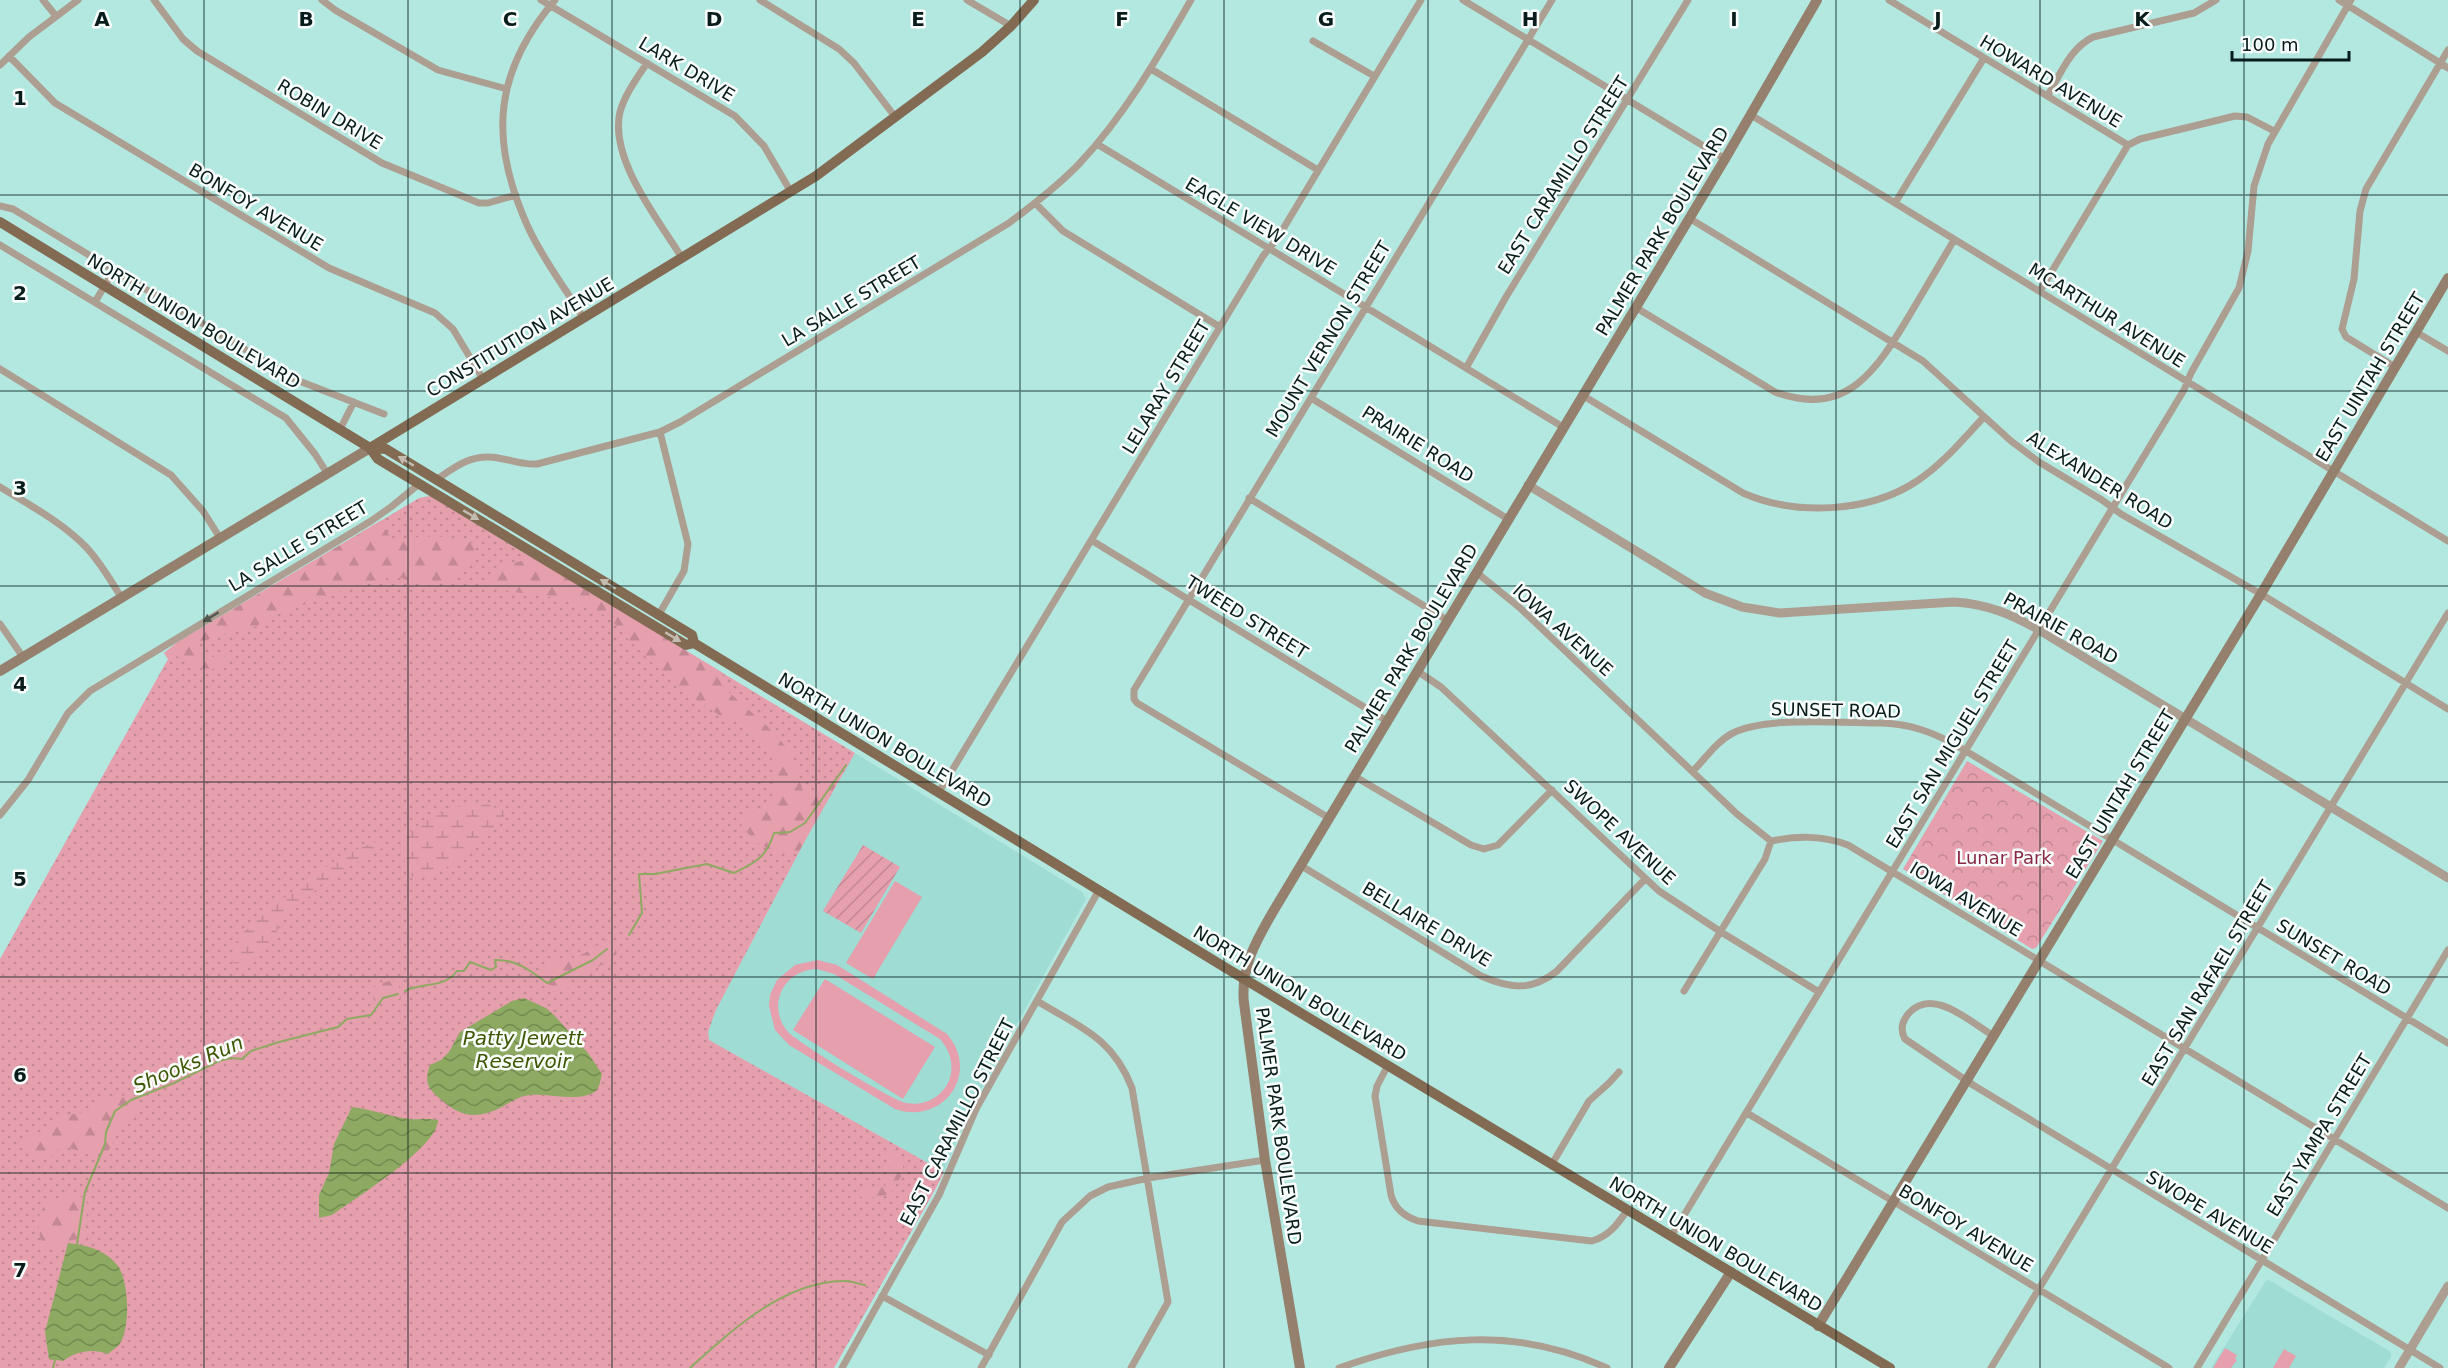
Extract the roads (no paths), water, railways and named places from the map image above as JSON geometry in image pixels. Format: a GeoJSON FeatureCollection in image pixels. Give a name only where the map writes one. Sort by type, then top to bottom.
{"type":"FeatureCollection","features":[{"type":"Feature","properties":{"kind":"main road","name":"CONSTITUTION AVENUE"},"geometry":{"type":"LineString","coordinates":[[0,671],[791,192],[832,165],[982,52],[1011,26],[1034,0]]}},
{"type":"Feature","properties":{"kind":"main road","name":"PALMER PARK BOULEVARD"},"geometry":{"type":"LineString","coordinates":[[1300,1368],[1265,1160],[1243,996],[1248,959],[1300,865],[1725,159],[1817,0]]}},
{"type":"Feature","properties":{"kind":"main road","name":"NORTH UNION BOULEVARD"},"geometry":{"type":"LineString","coordinates":[[0,222],[370,448],[378,459],[419,484],[686,645],[694,643]]}},
{"type":"Feature","properties":{"kind":"main road","name":"EAST UINTAH STREET"},"geometry":{"type":"LineString","coordinates":[[1818,1326],[1992,1035],[2261,594],[2448,278]]}},
{"type":"Feature","properties":{"kind":"main road","name":"NORTH UNION BOULEVARD"},"geometry":{"type":"LineString","coordinates":[[370,448],[386,449],[692,635],[694,643],[1890,1368]]}},
{"type":"Feature","properties":{"kind":"main road"},"geometry":{"type":"LineString","coordinates":[[1669,1368],[1731,1272]]}},
{"type":"Feature","properties":{"kind":"street"},"geometry":{"type":"LineString","coordinates":[[43,0],[56,16]]}},
{"type":"Feature","properties":{"kind":"street"},"geometry":{"type":"LineString","coordinates":[[0,65],[29,37],[78,0]]}},
{"type":"Feature","properties":{"kind":"street","name":"ROBIN DRIVE"},"geometry":{"type":"LineString","coordinates":[[154,0],[183,39],[196,51],[382,163],[479,203],[488,203],[516,195]]}},
{"type":"Feature","properties":{"kind":"street"},"geometry":{"type":"LineString","coordinates":[[322,0],[431,67],[456,76],[507,88]]}},
{"type":"Feature","properties":{"kind":"street","name":"LARK DRIVE"},"geometry":{"type":"LineString","coordinates":[[541,0],[553,3],[646,63],[721,106],[751,130],[764,146],[791,192]]}},
{"type":"Feature","properties":{"kind":"street"},"geometry":{"type":"LineString","coordinates":[[760,0],[839,49],[854,63],[896,118]]}},
{"type":"Feature","properties":{"kind":"street"},"geometry":{"type":"LineString","coordinates":[[968,0],[1011,26]]}},
{"type":"Feature","properties":{"kind":"street","name":"LA SALLE STREET"},"geometry":{"type":"LineString","coordinates":[[436,480],[458,465],[479,457],[499,458],[528,465],[537,464],[660,432],[1009,223],[1078,165],[1097,144],[1151,69],[1191,0]]}},
{"type":"Feature","properties":{"kind":"street","name":"LELARAY STREET"},"geometry":{"type":"LineString","coordinates":[[939,792],[1421,0]]}},
{"type":"Feature","properties":{"kind":"street"},"geometry":{"type":"LineString","coordinates":[[1463,0],[1725,159]]}},
{"type":"Feature","properties":{"kind":"street","name":"MOUNT VERNON STREET"},"geometry":{"type":"LineString","coordinates":[[1329,818],[1137,702],[1133,694],[1136,685],[1190,599],[1364,307],[1552,0]]}},
{"type":"Feature","properties":{"kind":"street","name":"EAST CARAMILLO STREET"},"geometry":{"type":"LineString","coordinates":[[1466,368],[1500,306],[1688,0]]}},
{"type":"Feature","properties":{"kind":"street","name":"HOWARD AVENUE"},"geometry":{"type":"LineString","coordinates":[[1889,0],[2128,145],[2140,139],[2235,116],[2247,117],[2274,132]]}},
{"type":"Feature","properties":{"kind":"street"},"geometry":{"type":"LineString","coordinates":[[2048,96],[2075,50],[2085,41],[2194,13],[2216,0]]}},
{"type":"Feature","properties":{"kind":"street"},"geometry":{"type":"LineString","coordinates":[[2339,0],[2349,3],[2448,68]]}},
{"type":"Feature","properties":{"kind":"street"},"geometry":{"type":"LineString","coordinates":[[553,3],[518,56],[507,88],[502,127],[503,149],[516,195],[536,243],[583,317]]}},
{"type":"Feature","properties":{"kind":"street","name":"EAST SAN MIGUEL STREET"},"geometry":{"type":"LineString","coordinates":[[1672,1235],[2039,630],[2187,382],[2239,288],[2248,251],[2254,186],[2259,165],[2274,132],[2349,3]]}},
{"type":"Feature","properties":{"kind":"street"},"geometry":{"type":"LineString","coordinates":[[1313,41],[1374,76]]}},
{"type":"Feature","properties":{"kind":"street"},"geometry":{"type":"LineString","coordinates":[[2395,367],[2346,337],[2342,329],[2354,279],[2360,211],[2364,195],[2448,50]]}},
{"type":"Feature","properties":{"kind":"street","name":"BONFOY AVENUE"},"geometry":{"type":"LineString","coordinates":[[9,56],[55,103],[329,268],[435,313],[453,329],[483,379]]}},
{"type":"Feature","properties":{"kind":"street"},"geometry":{"type":"LineString","coordinates":[[1895,203],[1984,58]]}},
{"type":"Feature","properties":{"kind":"street"},"geometry":{"type":"LineString","coordinates":[[646,63],[629,91],[621,110],[618,128],[619,146],[633,177],[682,258]]}},
{"type":"Feature","properties":{"kind":"street"},"geometry":{"type":"LineString","coordinates":[[1151,69],[1318,170]]}},
{"type":"Feature","properties":{"kind":"street","name":"MCARTHUR AVENUE"},"geometry":{"type":"LineString","coordinates":[[1751,115],[2448,540]]}},
{"type":"Feature","properties":{"kind":"street","name":"EAGLE VIEW DRIVE"},"geometry":{"type":"LineString","coordinates":[[1097,144],[1563,427]]}},
{"type":"Feature","properties":{"kind":"street"},"geometry":{"type":"LineString","coordinates":[[2040,291],[2128,145]]}},
{"type":"Feature","properties":{"kind":"street"},"geometry":{"type":"LineString","coordinates":[[1035,203],[1063,231],[1220,327]]}},
{"type":"Feature","properties":{"kind":"street"},"geometry":{"type":"LineString","coordinates":[[0,206],[13,209],[294,379],[384,414]]}},
{"type":"Feature","properties":{"kind":"street","name":"ALEXANDER ROAD"},"geometry":{"type":"LineString","coordinates":[[1689,218],[1894,341],[1923,361],[1984,417],[2039,462],[2448,709]]}},
{"type":"Feature","properties":{"kind":"street"},"geometry":{"type":"LineString","coordinates":[[1635,307],[1766,387],[1801,399],[1837,395],[1858,384],[1874,370],[1894,341],[1954,240]]}},
{"type":"Feature","properties":{"kind":"street"},"geometry":{"type":"LineString","coordinates":[[0,245],[286,418],[327,473]]}},
{"type":"Feature","properties":{"kind":"street"},"geometry":{"type":"LineString","coordinates":[[95,302],[114,270]]}},
{"type":"Feature","properties":{"kind":"street"},"geometry":{"type":"LineString","coordinates":[[2416,332],[2448,351]]}},
{"type":"Feature","properties":{"kind":"street"},"geometry":{"type":"LineString","coordinates":[[0,369],[164,469],[192,497],[220,538]]}},
{"type":"Feature","properties":{"kind":"street"},"geometry":{"type":"LineString","coordinates":[[1582,395],[1743,494],[1766,502],[1795,507],[1850,505],[1903,490],[1942,462],[1984,417]]}},
{"type":"Feature","properties":{"kind":"street","name":"PRAIRIE ROAD"},"geometry":{"type":"LineString","coordinates":[[1311,398],[1508,519]]}},
{"type":"Feature","properties":{"kind":"street"},"geometry":{"type":"LineString","coordinates":[[339,429],[354,402]]}},
{"type":"Feature","properties":{"kind":"street"},"geometry":{"type":"LineString","coordinates":[[652,624],[684,571],[688,544],[660,432]]}},
{"type":"Feature","properties":{"kind":"street","name":"LA SALLE STREET"},"geometry":{"type":"LineString","coordinates":[[0,815],[23,787],[68,713],[90,691],[371,520],[419,484]]}},
{"type":"Feature","properties":{"kind":"street","name":"PRAIRIE ROAD"},"geometry":{"type":"LineString","coordinates":[[1528,485],[1705,593],[1742,607],[1780,613],[1954,602],[1979,604],[2003,611],[2039,630],[2448,878]]}},
{"type":"Feature","properties":{"kind":"street"},"geometry":{"type":"LineString","coordinates":[[0,487],[72,534],[98,561],[121,597]]}},
{"type":"Feature","properties":{"kind":"street"},"geometry":{"type":"LineString","coordinates":[[1250,498],[1447,620]]}},
{"type":"Feature","properties":{"kind":"street","name":"TWEED STREET"},"geometry":{"type":"LineString","coordinates":[[1091,540],[1387,722]]}},
{"type":"Feature","properties":{"kind":"street","name":"IOWA AVENUE"},"geometry":{"type":"LineString","coordinates":[[1476,572],[1519,607],[1737,814],[1771,841],[1801,837],[1838,841],[2448,1208]]}},
{"type":"Feature","properties":{"kind":"street","name":"EAST SAN RAFAEL STREET"},"geometry":{"type":"LineString","coordinates":[[1991,1368],[2448,613]]}},
{"type":"Feature","properties":{"kind":"street"},"geometry":{"type":"LineString","coordinates":[[0,624],[22,657]]}},
{"type":"Feature","properties":{"kind":"street","name":"SWOPE AVENUE"},"geometry":{"type":"LineString","coordinates":[[1417,671],[1441,687],[1645,879],[1674,902],[1819,992]]}},
{"type":"Feature","properties":{"kind":"street","name":"SUNSET ROAD"},"geometry":{"type":"LineString","coordinates":[[1693,771],[1727,737],[1764,723],[1899,724],[1937,735],[2448,1043]]}},
{"type":"Feature","properties":{"kind":"street"},"geometry":{"type":"LineString","coordinates":[[1354,776],[1471,844],[1484,849],[1498,845],[1552,790]]}},
{"type":"Feature","properties":{"kind":"street"},"geometry":{"type":"LineString","coordinates":[[1684,991],[1765,859],[1771,841]]}},
{"type":"Feature","properties":{"kind":"street","name":"BELLAIRE DRIVE"},"geometry":{"type":"LineString","coordinates":[[1300,865],[1481,975],[1513,987],[1546,980],[1557,971],[1645,879]]}},
{"type":"Feature","properties":{"kind":"street","name":"EAST CARAMILLO STREET"},"geometry":{"type":"LineString","coordinates":[[842,1368],[942,1188],[971,1119],[1099,890]]}},
{"type":"Feature","properties":{"kind":"street","name":"EAST YAMPA STREET"},"geometry":{"type":"LineString","coordinates":[[2197,1368],[2448,950]]}},
{"type":"Feature","properties":{"kind":"street"},"geometry":{"type":"LineString","coordinates":[[1037,1001],[1101,1040],[1116,1056],[1132,1088],[1149,1178],[1168,1302],[1131,1368]]}},
{"type":"Feature","properties":{"kind":"street","name":"SWOPE AVENUE"},"geometry":{"type":"LineString","coordinates":[[1992,1035],[1936,1003],[1924,1002],[1906,1017],[1902,1029],[1905,1040],[1966,1079],[2440,1368]]}},
{"type":"Feature","properties":{"kind":"street"},"geometry":{"type":"LineString","coordinates":[[1388,1065],[1374,1096],[1391,1195],[1394,1205],[1408,1218],[1592,1241],[1610,1232],[1628,1209]]}},
{"type":"Feature","properties":{"kind":"street"},"geometry":{"type":"LineString","coordinates":[[1552,1164],[1589,1101],[1619,1072]]}},
{"type":"Feature","properties":{"kind":"street","name":"BONFOY AVENUE"},"geometry":{"type":"LineString","coordinates":[[1747,1113],[2169,1368]]}},
{"type":"Feature","properties":{"kind":"street"},"geometry":{"type":"LineString","coordinates":[[981,1368],[1067,1216],[1100,1190],[1149,1178],[1265,1160]]}},
{"type":"Feature","properties":{"kind":"street"},"geometry":{"type":"LineString","coordinates":[[2398,1368],[2448,1286]]}},
{"type":"Feature","properties":{"kind":"street"},"geometry":{"type":"LineString","coordinates":[[882,1296],[989,1355]]}},
{"type":"Feature","properties":{"kind":"street"},"geometry":{"type":"LineString","coordinates":[[1339,1368],[1387,1351],[1416,1345],[1477,1339],[1540,1346],[1607,1368]]}},
{"type":"Feature","properties":{"kind":"water","name":"Patty Jewett Reservoir"},"geometry":{"type":"Polygon","coordinates":[[[524,998],[546,1008],[588,1053],[602,1074],[597,1090],[585,1096],[576,1097],[524,1096],[477,1115],[462,1113],[446,1104],[429,1086],[427,1074],[430,1065],[441,1060],[449,1052],[460,1032],[512,1001],[524,998]]]}},
{"type":"Feature","properties":{"kind":"water"},"geometry":{"type":"Polygon","coordinates":[[[352,1107],[403,1118],[438,1120],[425,1144],[394,1171],[332,1215],[319,1218],[319,1195],[329,1173],[334,1144],[352,1107]]]}},
{"type":"Feature","properties":{"kind":"water"},"geometry":{"type":"Polygon","coordinates":[[[68,1243],[96,1249],[118,1266],[122,1273],[126,1294],[127,1317],[123,1338],[119,1345],[108,1354],[84,1351],[63,1361],[49,1359],[45,1332],[68,1243]]]}},
{"type":"Feature","properties":{"kind":"waterway","name":"Shooks Run"},"geometry":{"type":"LineString","coordinates":[[629,935],[642,913],[639,874],[655,874],[707,864],[734,873],[748,866],[764,854],[774,833],[790,832],[805,823],[846,765]]}},
{"type":"Feature","properties":{"kind":"waterway","name":"Shooks Run"},"geometry":{"type":"LineString","coordinates":[[405,991],[446,980],[457,971],[464,971],[470,962],[491,970],[496,967],[495,960],[510,961],[529,970],[547,983],[593,960],[607,949]]}},
{"type":"Feature","properties":{"kind":"waterway","name":"Shooks Run"},"geometry":{"type":"LineString","coordinates":[[77,1244],[85,1192],[105,1144],[106,1132],[115,1111],[131,1100],[174,1083],[219,1061],[230,1058],[242,1059],[251,1051],[338,1027],[347,1019],[371,1015],[383,998],[398,994]]}},
{"type":"Feature","properties":{"kind":"waterway","name":"Shooks Run"},"geometry":{"type":"LineString","coordinates":[[690,1368],[741,1324],[779,1299],[821,1283],[846,1281],[865,1285]]}},
{"type":"Feature","properties":{"kind":"waterway","name":"Shooks Run"},"geometry":{"type":"LineString","coordinates":[[53,1368],[55,1360]]}},
{"type":"Feature","properties":{"kind":"park label","name":"Lunar Park"},"geometry":{"type":"Point","coordinates":[2004,857]}}]}
